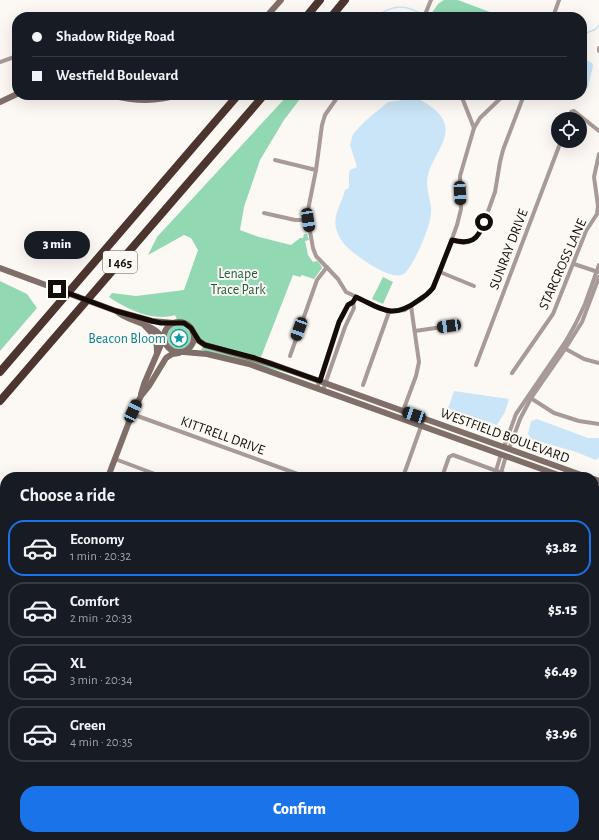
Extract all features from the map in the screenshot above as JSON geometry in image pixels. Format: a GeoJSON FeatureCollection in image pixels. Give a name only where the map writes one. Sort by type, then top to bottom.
{"type":"FeatureCollection","features":[{"type":"Feature","properties":{"kind":"highway"},"geometry":{"type":"LineString","coordinates":[[310,12],[320,0]]}},
{"type":"Feature","properties":{"kind":"highway"},"geometry":{"type":"LineString","coordinates":[[335,12],[346,0]]}},
{"type":"Feature","properties":{"kind":"highway","name":"I 465"},"geometry":{"type":"LineString","coordinates":[[0,372],[234,100]]}},
{"type":"Feature","properties":{"kind":"highway","name":"I 465"},"geometry":{"type":"LineString","coordinates":[[0,401],[260,100]]}},
{"type":"Feature","properties":{"kind":"main road"},"geometry":{"type":"LineString","coordinates":[[270,12],[281,0]]}},
{"type":"Feature","properties":{"kind":"main road"},"geometry":{"type":"LineString","coordinates":[[0,102],[12,96]]}},
{"type":"Feature","properties":{"kind":"main road"},"geometry":{"type":"LineString","coordinates":[[0,268],[116,311],[152,321],[174,323],[180,322],[186,324],[193,332],[194,339],[192,345],[182,352],[172,354],[166,358],[141,396],[132,414],[110,472]]}},
{"type":"Feature","properties":{"kind":"main road"},"geometry":{"type":"LineString","coordinates":[[116,311],[125,317],[154,329],[169,349],[175,352],[182,352]]}},
{"type":"Feature","properties":{"kind":"main road"},"geometry":{"type":"LineString","coordinates":[[141,396],[144,384],[157,356],[166,329],[174,323]]}},
{"type":"Feature","properties":{"kind":"main road"},"geometry":{"type":"LineString","coordinates":[[142,324],[154,336],[157,344],[157,356]]}},
{"type":"Feature","properties":{"kind":"main road","name":"WESTFIELD BOULEVARD"},"geometry":{"type":"LineString","coordinates":[[193,332],[199,341],[205,345],[255,358],[573,472]]}},
{"type":"Feature","properties":{"kind":"main road","name":"WESTFIELD BOULEVARD"},"geometry":{"type":"LineString","coordinates":[[182,352],[207,354],[250,364],[550,472]]}},
{"type":"Feature","properties":{"kind":"street"},"geometry":{"type":"LineString","coordinates":[[426,12],[431,0]]}},
{"type":"Feature","properties":{"kind":"street"},"geometry":{"type":"LineString","coordinates":[[555,12],[559,0]]}},
{"type":"Feature","properties":{"kind":"street"},"geometry":{"type":"LineString","coordinates":[[0,62],[12,58]]}},
{"type":"Feature","properties":{"kind":"street"},"geometry":{"type":"LineString","coordinates":[[336,100],[323,120],[316,170],[308,210],[308,220],[314,253],[338,279],[346,292],[389,312],[404,310],[430,292],[440,272],[457,225],[461,209],[461,169],[474,128],[480,118],[499,100]]}},
{"type":"Feature","properties":{"kind":"street"},"geometry":{"type":"LineString","coordinates":[[463,100],[474,128]]}},
{"type":"Feature","properties":{"kind":"street"},"geometry":{"type":"LineString","coordinates":[[452,240],[463,243],[468,242],[476,238],[481,231],[495,192],[501,156],[522,100]]}},
{"type":"Feature","properties":{"kind":"street"},"geometry":{"type":"LineString","coordinates":[[587,121],[599,131]]}},
{"type":"Feature","properties":{"kind":"street","name":"SUNRAY DRIVE"},"geometry":{"type":"LineString","coordinates":[[476,365],[558,148]]}},
{"type":"Feature","properties":{"kind":"street","name":"STARCROSS LANE"},"geometry":{"type":"LineString","coordinates":[[512,373],[553,314],[586,231],[597,212],[594,177],[599,154]]}},
{"type":"Feature","properties":{"kind":"street"},"geometry":{"type":"LineString","coordinates":[[275,160],[316,170]]}},
{"type":"Feature","properties":{"kind":"street"},"geometry":{"type":"LineString","coordinates":[[264,213],[295,220],[308,220]]}},
{"type":"Feature","properties":{"kind":"street"},"geometry":{"type":"LineString","coordinates":[[574,264],[598,272]]}},
{"type":"Feature","properties":{"kind":"street"},"geometry":{"type":"LineString","coordinates":[[564,348],[580,316],[598,272],[599,265]]}},
{"type":"Feature","properties":{"kind":"street"},"geometry":{"type":"LineString","coordinates":[[290,356],[317,280],[327,268]]}},
{"type":"Feature","properties":{"kind":"street"},"geometry":{"type":"LineString","coordinates":[[440,272],[474,286]]}},
{"type":"Feature","properties":{"kind":"street"},"geometry":{"type":"LineString","coordinates":[[507,448],[529,397],[584,317],[599,277]]}},
{"type":"Feature","properties":{"kind":"street"},"geometry":{"type":"LineString","coordinates":[[320,389],[339,322],[348,305],[353,302],[356,297]]}},
{"type":"Feature","properties":{"kind":"street"},"geometry":{"type":"LineString","coordinates":[[322,382],[354,308],[353,302]]}},
{"type":"Feature","properties":{"kind":"street"},"geometry":{"type":"LineString","coordinates":[[403,411],[419,364],[411,306]]}},
{"type":"Feature","properties":{"kind":"street"},"geometry":{"type":"LineString","coordinates":[[363,385],[389,312]]}},
{"type":"Feature","properties":{"kind":"street"},"geometry":{"type":"LineString","coordinates":[[415,331],[449,326]]}},
{"type":"Feature","properties":{"kind":"street"},"geometry":{"type":"LineString","coordinates":[[564,348],[584,359],[599,363]]}},
{"type":"Feature","properties":{"kind":"street"},"geometry":{"type":"LineString","coordinates":[[529,397],[554,412],[579,421],[599,424]]}},
{"type":"Feature","properties":{"kind":"street","name":"KITTRELL DRIVE"},"geometry":{"type":"LineString","coordinates":[[132,414],[292,472]]}},
{"type":"Feature","properties":{"kind":"street"},"geometry":{"type":"LineString","coordinates":[[404,472],[424,418]]}},
{"type":"Feature","properties":{"kind":"street"},"geometry":{"type":"LineString","coordinates":[[444,472],[449,457],[453,455],[498,472],[504,455]]}},
{"type":"Feature","properties":{"kind":"street"},"geometry":{"type":"LineString","coordinates":[[115,459],[150,472]]}},
{"type":"Feature","properties":{"kind":"green space"},"geometry":{"type":"Polygon","coordinates":[[[444,0],[458,0],[490,12],[432,12],[438,4],[444,0]]]}},
{"type":"Feature","properties":{"kind":"green space","name":"Lenape Trace Park"},"geometry":{"type":"Polygon","coordinates":[[[283,100],[299,100],[284,120],[260,160],[244,207],[240,230],[259,237],[291,245],[300,238],[303,238],[304,234],[307,234],[309,240],[305,241],[308,255],[313,262],[317,261],[322,268],[314,279],[302,275],[300,277],[293,275],[261,357],[207,344],[202,341],[188,323],[177,320],[175,315],[166,317],[149,316],[132,310],[109,297],[112,293],[136,296],[184,290],[198,250],[191,238],[184,235],[148,255],[157,237],[283,100]]]}},
{"type":"Feature","properties":{"kind":"green space"},"geometry":{"type":"Polygon","coordinates":[[[383,277],[393,282],[383,304],[372,299],[383,277]]]}},
{"type":"Feature","properties":{"kind":"green space"},"geometry":{"type":"Polygon","coordinates":[[[0,281],[27,294],[37,308],[0,351],[0,281]]]}},
{"type":"Feature","properties":{"kind":"green space"},"geometry":{"type":"Polygon","coordinates":[[[179,325],[184,326],[190,332],[190,342],[184,348],[179,349],[174,348],[168,342],[167,337],[168,332],[174,326],[179,325]]]}},
{"type":"Feature","properties":{"kind":"green space"},"geometry":{"type":"Polygon","coordinates":[[[203,346],[247,358],[296,375],[201,350],[203,346]]]}},
{"type":"Feature","properties":{"kind":"water"},"geometry":{"type":"Polygon","coordinates":[[[587,60],[592,63],[593,66],[587,88],[587,60]]]}},
{"type":"Feature","properties":{"kind":"water"},"geometry":{"type":"Polygon","coordinates":[[[420,100],[438,112],[443,120],[446,131],[442,144],[432,163],[427,179],[431,214],[426,232],[410,267],[401,275],[393,275],[384,272],[364,261],[344,244],[336,230],[335,223],[345,190],[349,188],[350,170],[357,167],[350,145],[353,134],[364,122],[388,102],[420,100]]]}},
{"type":"Feature","properties":{"kind":"water"},"geometry":{"type":"Polygon","coordinates":[[[454,391],[509,399],[505,412],[497,425],[447,408],[454,391]]]}},
{"type":"Feature","properties":{"kind":"water"},"geometry":{"type":"Polygon","coordinates":[[[537,419],[588,438],[599,438],[599,457],[596,460],[576,452],[531,439],[528,434],[531,421],[537,419]]]}},
{"type":"Feature","properties":{"kind":"waterway"},"geometry":{"type":"LineString","coordinates":[[383,12],[397,7],[408,8],[417,12]]}},
{"type":"Feature","properties":{"kind":"waterway"},"geometry":{"type":"LineString","coordinates":[[587,33],[596,29],[599,25]]}},
{"type":"Feature","properties":{"kind":"place","name":"Beacon Bloom"},"geometry":{"type":"Point","coordinates":[179,338]}},
{"type":"Feature","properties":{"kind":"route"},"geometry":{"type":"LineString","coordinates":[[57,289],[116,311],[152,321],[161,323],[184,323],[191,328],[196,338],[205,345],[255,358],[320,381],[339,322],[348,305],[353,302],[356,297],[389,312],[404,310],[411,306],[433,288],[452,240],[463,243],[476,238],[481,231],[484,222]]}}]}
